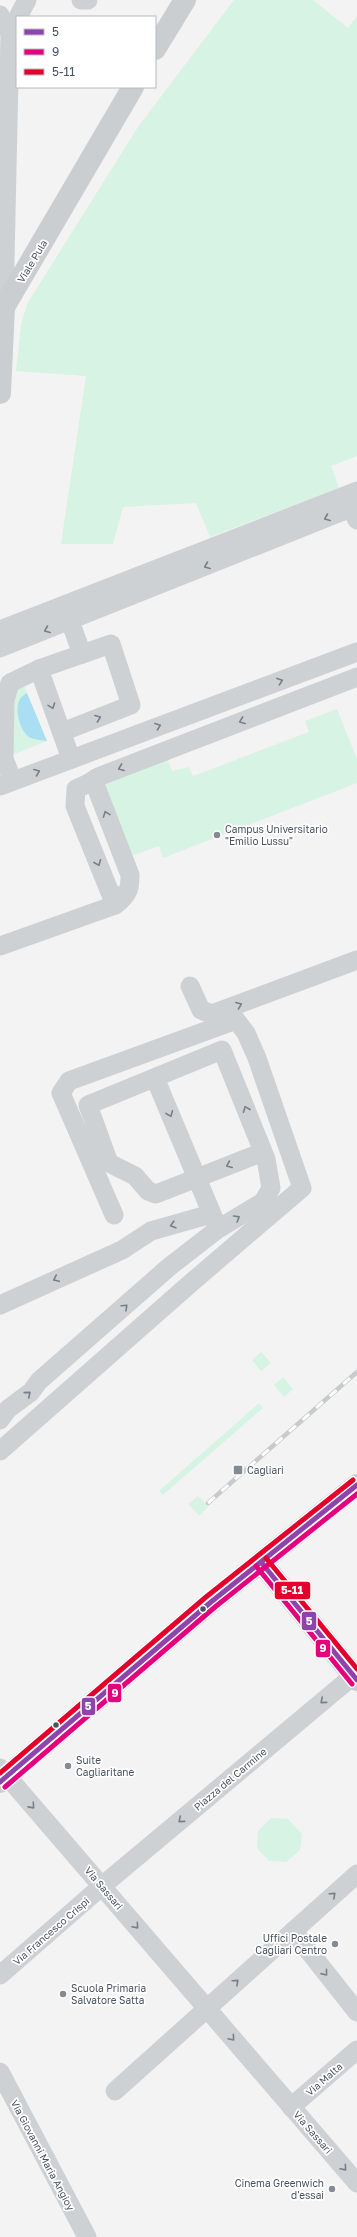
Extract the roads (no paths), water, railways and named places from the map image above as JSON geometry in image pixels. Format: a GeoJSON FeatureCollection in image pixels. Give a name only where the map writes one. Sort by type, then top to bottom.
{"type":"FeatureCollection","features":[{"type":"Feature","properties":{"kind":"main road"},"geometry":{"type":"LineString","coordinates":[[156,48],[185,0]]}},
{"type":"Feature","properties":{"kind":"main road","name":"Viale Pula"},"geometry":{"type":"LineString","coordinates":[[2,311],[132,88]]}},
{"type":"Feature","properties":{"kind":"main road"},"geometry":{"type":"LineString","coordinates":[[0,393],[2,311]]}},
{"type":"Feature","properties":{"kind":"main road"},"geometry":{"type":"LineString","coordinates":[[2,1775],[357,1485]]}},
{"type":"Feature","properties":{"kind":"main road"},"geometry":{"type":"LineString","coordinates":[[261,1562],[355,1678]]}},
{"type":"Feature","properties":{"kind":"street"},"geometry":{"type":"LineString","coordinates":[[18,16],[26,0]]}},
{"type":"Feature","properties":{"kind":"street"},"geometry":{"type":"LineString","coordinates":[[81,0],[88,0]]}},
{"type":"Feature","properties":{"kind":"street"},"geometry":{"type":"LineString","coordinates":[[0,15],[15,23],[3,178],[2,311]]}},
{"type":"Feature","properties":{"kind":"street"},"geometry":{"type":"LineString","coordinates":[[0,630],[357,491]]}},
{"type":"Feature","properties":{"kind":"street"},"geometry":{"type":"LineString","coordinates":[[0,648],[351,508],[357,520]]}},
{"type":"Feature","properties":{"kind":"street"},"geometry":{"type":"LineString","coordinates":[[70,620],[82,654]]}},
{"type":"Feature","properties":{"kind":"street"},"geometry":{"type":"LineString","coordinates":[[62,732],[131,705],[111,644],[39,669],[10,683],[5,700],[4,759],[6,783],[357,652]]}},
{"type":"Feature","properties":{"kind":"street"},"geometry":{"type":"LineString","coordinates":[[39,669],[71,759]]}},
{"type":"Feature","properties":{"kind":"street"},"geometry":{"type":"LineString","coordinates":[[117,903],[75,806],[76,789],[98,777],[357,677]]}},
{"type":"Feature","properties":{"kind":"street"},"geometry":{"type":"LineString","coordinates":[[0,946],[117,903],[126,895],[130,886],[130,875],[96,787],[89,783]]}},
{"type":"Feature","properties":{"kind":"street"},"geometry":{"type":"LineString","coordinates":[[90,809],[119,880],[122,894],[117,903]]}},
{"type":"Feature","properties":{"kind":"street"},"geometry":{"type":"LineString","coordinates":[[190,986],[201,1010],[212,1014],[357,960]]}},
{"type":"Feature","properties":{"kind":"street"},"geometry":{"type":"LineString","coordinates":[[0,1451],[192,1282],[302,1188],[257,1058],[246,1033],[236,1020],[69,1081],[62,1093],[114,1215]]}},
{"type":"Feature","properties":{"kind":"street"},"geometry":{"type":"LineString","coordinates":[[0,1305],[122,1250],[151,1231],[214,1222],[263,1202],[271,1188],[263,1152],[222,1050],[88,1105],[109,1163],[136,1176],[148,1192],[156,1194],[263,1152]]}},
{"type":"Feature","properties":{"kind":"street"},"geometry":{"type":"LineString","coordinates":[[155,1078],[214,1222]]}},
{"type":"Feature","properties":{"kind":"street"},"geometry":{"type":"LineString","coordinates":[[0,1420],[8,1409],[31,1392],[40,1381],[70,1353],[169,1267],[214,1222]]}},
{"type":"Feature","properties":{"kind":"street","name":"Piazza del Carmine"},"geometry":{"type":"LineString","coordinates":[[102,1886],[355,1678]]}},
{"type":"Feature","properties":{"kind":"street","name":"Via Sassari"},"geometry":{"type":"LineString","coordinates":[[2,1775],[102,1886],[357,2183]]}},
{"type":"Feature","properties":{"kind":"street"},"geometry":{"type":"LineString","coordinates":[[115,2090],[357,1874]]}},
{"type":"Feature","properties":{"kind":"street","name":"Via Francesco Crispi"},"geometry":{"type":"LineString","coordinates":[[0,1974],[102,1886]]}},
{"type":"Feature","properties":{"kind":"street"},"geometry":{"type":"LineString","coordinates":[[293,1932],[357,2012]]}},
{"type":"Feature","properties":{"kind":"street","name":"Via Malta"},"geometry":{"type":"LineString","coordinates":[[291,2107],[357,2050]]}},
{"type":"Feature","properties":{"kind":"street","name":"Via Giovanni Maria Angioy"},"geometry":{"type":"LineString","coordinates":[[0,2072],[87,2237]]}},
{"type":"Feature","properties":{"kind":"water"},"geometry":{"type":"Polygon","coordinates":[[[27,693],[47,741],[29,737],[23,730],[19,720],[18,703],[27,693]]]}},
{"type":"Feature","properties":{"kind":"railway"},"geometry":{"type":"LineString","coordinates":[[208,1503],[357,1372]]}},
{"type":"Feature","properties":{"kind":"place","name":"Campus Universitario \"Emilio Lussu\""},"geometry":{"type":"Point","coordinates":[217,835]}},
{"type":"Feature","properties":{"kind":"place","name":"Cagliari"},"geometry":{"type":"Point","coordinates":[238,1470]}},
{"type":"Feature","properties":{"kind":"place","name":"Suite Cagliaritane"},"geometry":{"type":"Point","coordinates":[68,1766]}},
{"type":"Feature","properties":{"kind":"place","name":"Uffici Postale Cagliari Centro"},"geometry":{"type":"Point","coordinates":[335,1944]}},
{"type":"Feature","properties":{"kind":"place","name":"Scuola Primaria Salvatore Satta"},"geometry":{"type":"Point","coordinates":[63,1994]}},
{"type":"Feature","properties":{"kind":"place","name":"Cinema Greenwich d'essai"},"geometry":{"type":"Point","coordinates":[332,2189]}}]}
